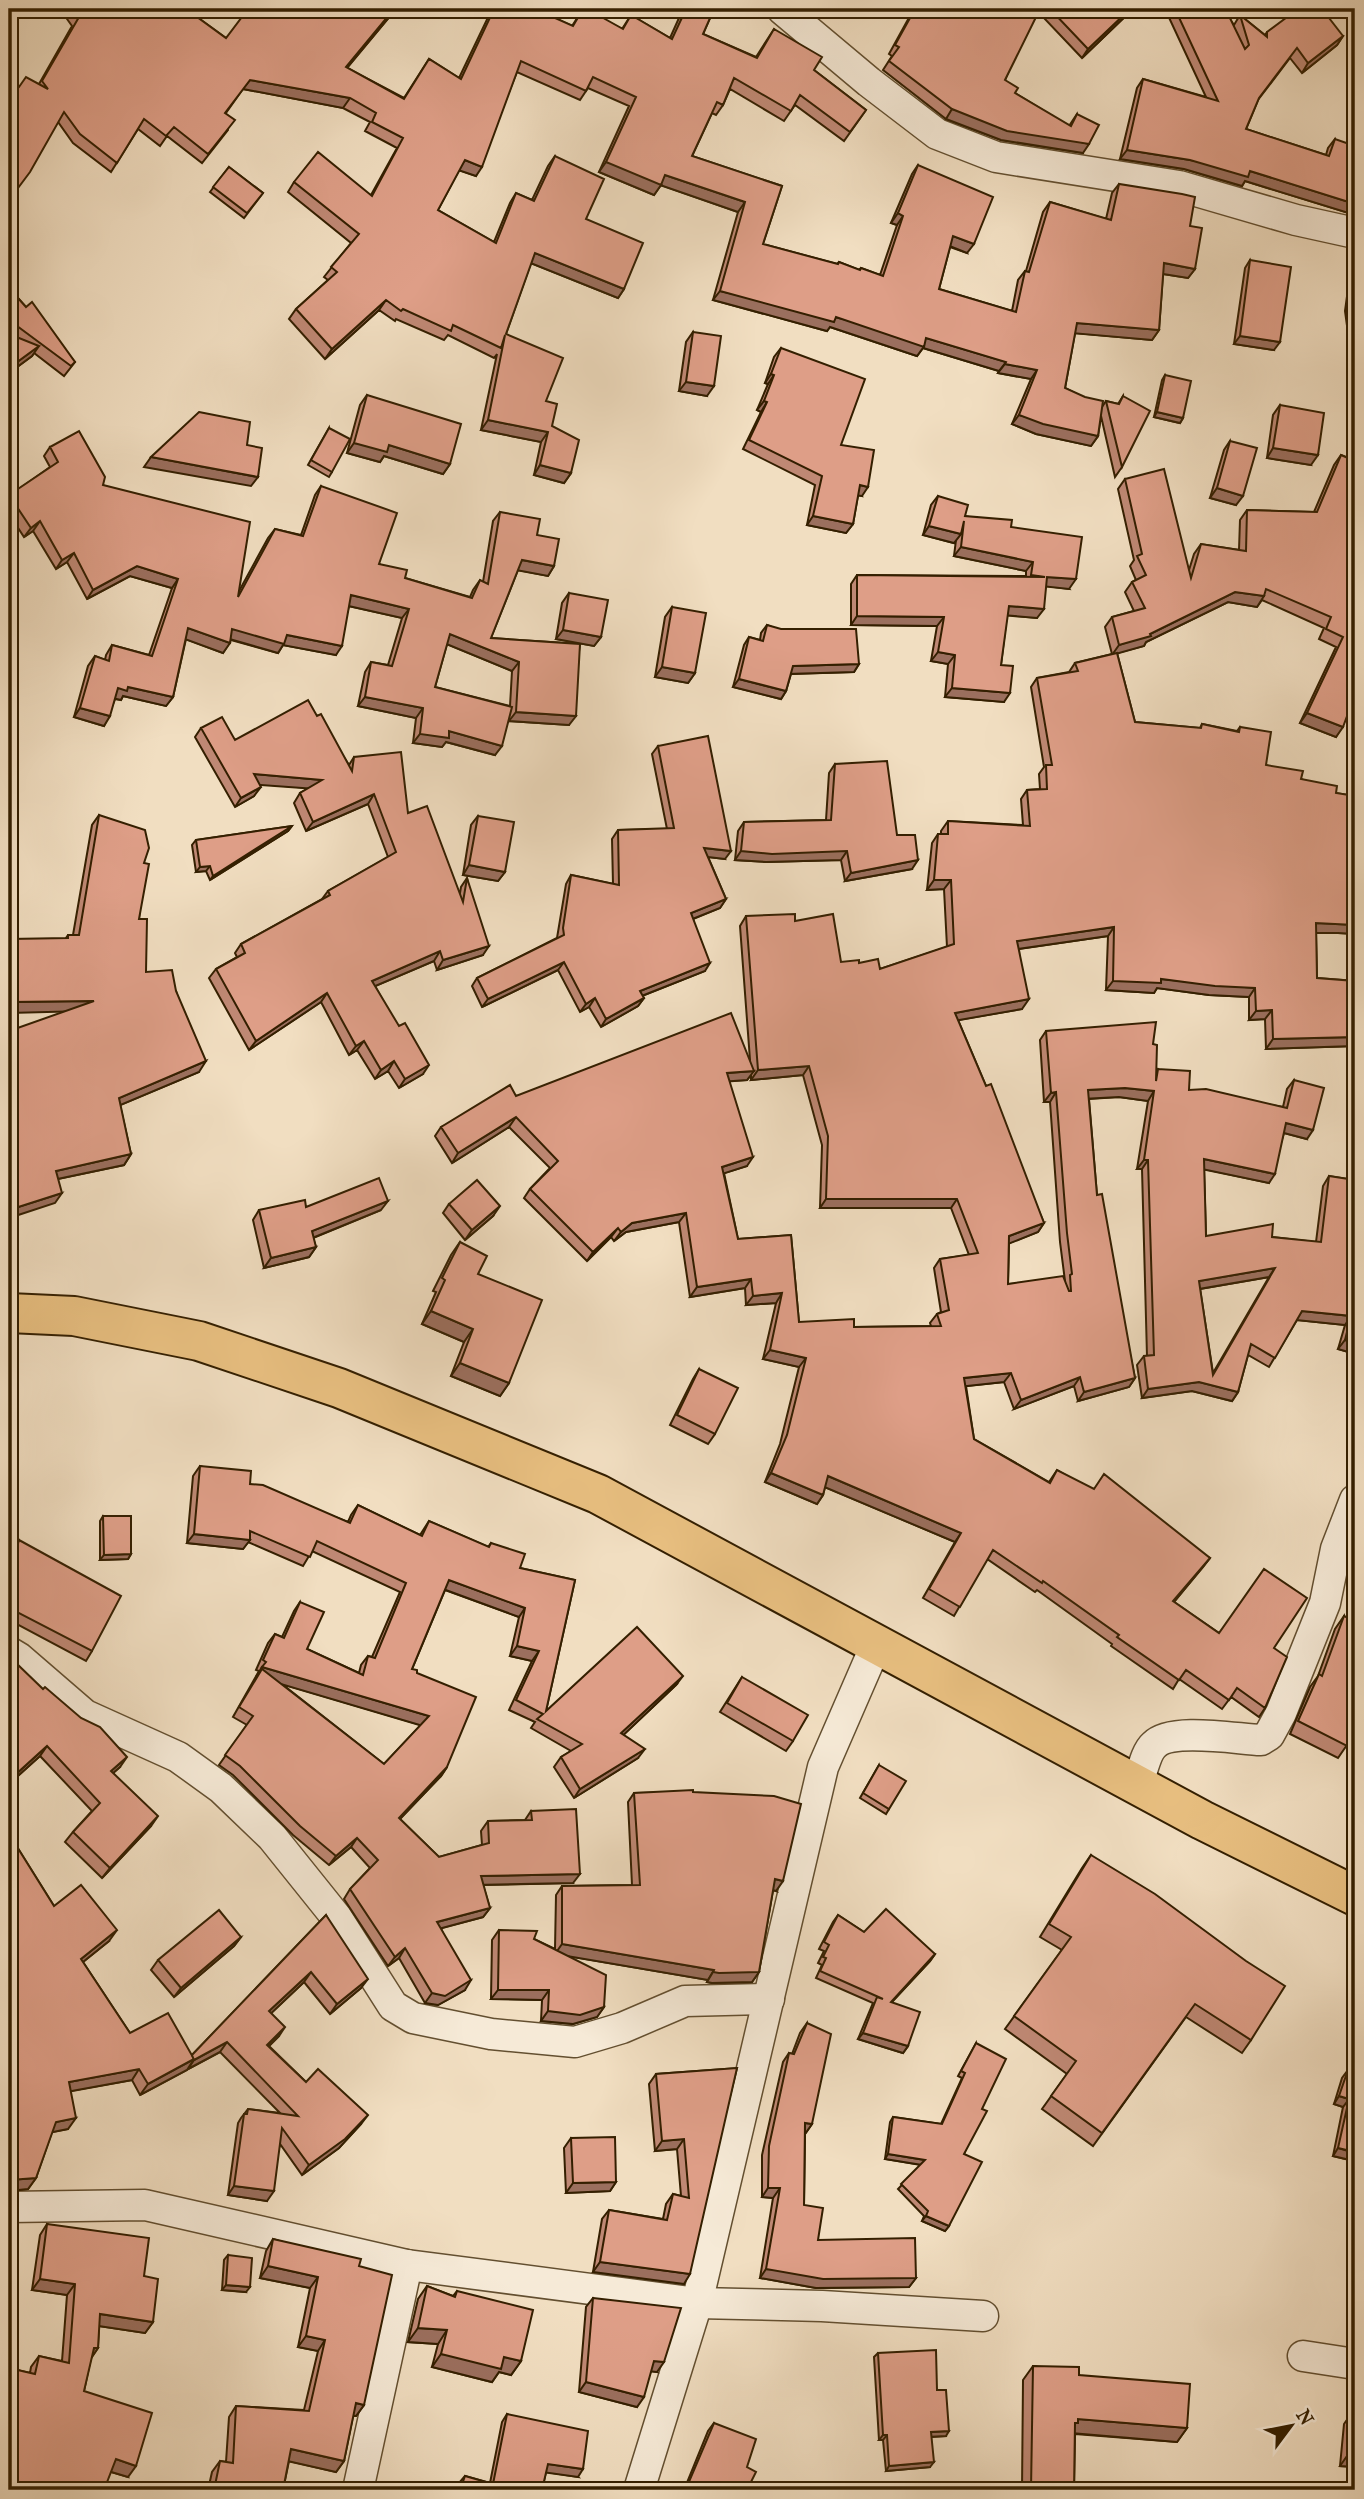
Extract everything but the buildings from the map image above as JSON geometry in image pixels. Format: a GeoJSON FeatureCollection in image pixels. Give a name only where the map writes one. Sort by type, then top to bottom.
{"type":"FeatureCollection","features":[{"type":"Feature","properties":{"kind":"main road"},"geometry":{"type":"LineString","coordinates":[[9,1313],[74,1316],[199,1341],[339,1388],[598,1494],[1137,1786],[1355,1896]]}},
{"type":"Feature","properties":{"kind":"street"},"geometry":{"type":"LineString","coordinates":[[782,9],[869,82],[937,134],[949,139],[996,157],[1179,186],[1296,220],[1355,233]]}},
{"type":"Feature","properties":{"kind":"street"},"geometry":{"type":"LineString","coordinates":[[1137,1786],[1151,1747],[1164,1738],[1180,1736],[1261,1740],[1269,1735],[1281,1713],[1325,1602],[1336,1549],[1355,1500]]}},
{"type":"Feature","properties":{"kind":"street"},"geometry":{"type":"LineString","coordinates":[[639,2490],[697,2302],[823,1767],[876,1645]]}},
{"type":"Feature","properties":{"kind":"street"},"geometry":{"type":"LineString","coordinates":[[9,1652],[85,1715],[178,1757],[221,1788],[272,1837],[337,1918],[393,2006],[413,2018],[491,2034],[575,2042],[622,2028],[685,2001],[769,1999]]}},
{"type":"Feature","properties":{"kind":"street"},"geometry":{"type":"LineString","coordinates":[[9,2207],[145,2205],[407,2265],[697,2302],[822,2306],[983,2316]]}},
{"type":"Feature","properties":{"kind":"street"},"geometry":{"type":"LineString","coordinates":[[358,2490],[407,2265]]}},
{"type":"Feature","properties":{"kind":"street"},"geometry":{"type":"LineString","coordinates":[[1303,2356],[1355,2364]]}}]}
